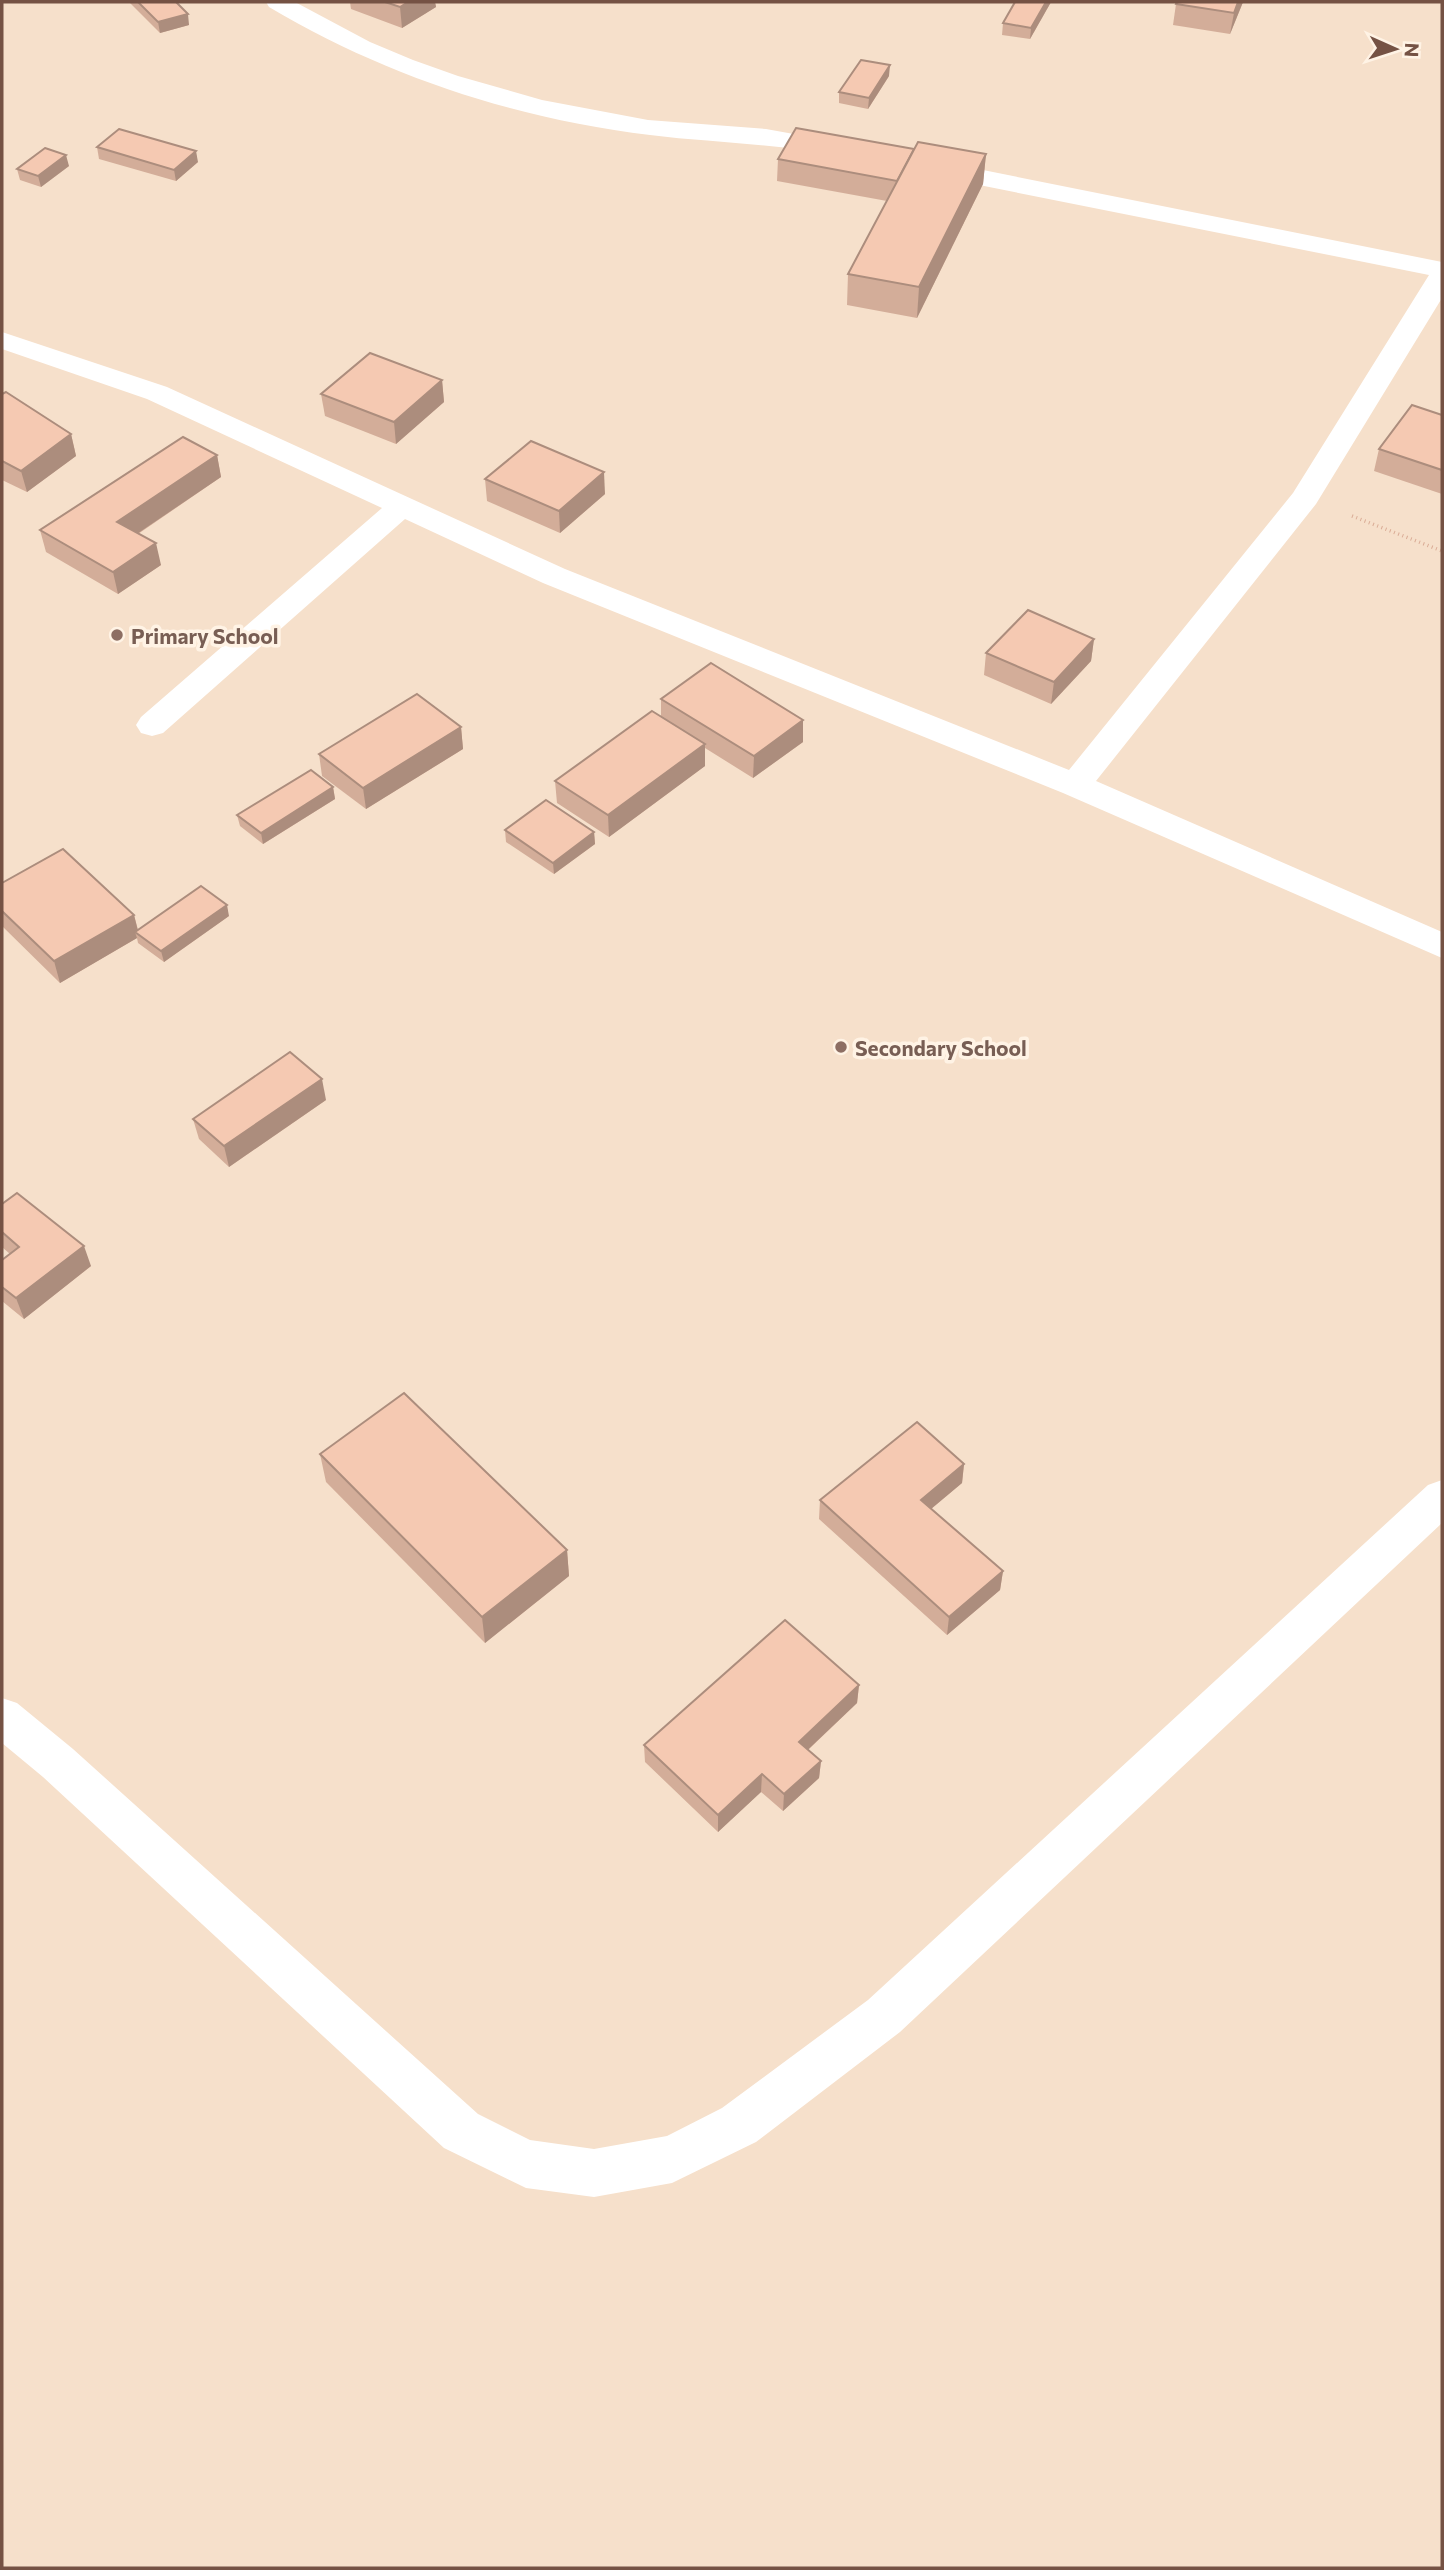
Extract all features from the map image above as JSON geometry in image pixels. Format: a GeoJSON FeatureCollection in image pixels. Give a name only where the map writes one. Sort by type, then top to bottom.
{"type":"FeatureCollection","features":[{"type":"Feature","properties":{"kind":"street"},"geometry":{"type":"LineString","coordinates":[[278,2],[311,23],[370,53],[505,98],[634,125],[755,135],[870,155]]}},
{"type":"Feature","properties":{"kind":"street"},"geometry":{"type":"LineString","coordinates":[[909,163],[1442,270]]}},
{"type":"Feature","properties":{"kind":"street"},"geometry":{"type":"LineString","coordinates":[[1075,785],[1305,498],[1442,276]]}},
{"type":"Feature","properties":{"kind":"street"},"geometry":{"type":"LineString","coordinates":[[2,340],[157,393],[554,576],[1075,785],[1442,946]]}},
{"type":"Feature","properties":{"kind":"street"},"geometry":{"type":"LineString","coordinates":[[152,725],[402,506]]}},
{"type":"Feature","properties":{"kind":"street"},"geometry":{"type":"LineString","coordinates":[[2,1717],[58,1763],[461,2130],[526,2164],[594,2173],[672,2159],[739,2125],[884,2016],[1442,1497]]}},
{"type":"Feature","properties":{"kind":"path"},"geometry":{"type":"LineString","coordinates":[[1305,498],[1442,551]]}},
{"type":"Feature","properties":{"kind":"shaded area"},"geometry":{"type":"Polygon","coordinates":[[[2,2],[1442,2],[1442,2568],[2,2568],[2,2]]]}},
{"type":"Feature","properties":{"kind":"building"},"geometry":{"type":"Polygon","coordinates":[[[138,2],[176,2],[188,14],[158,22],[138,2]]]}},
{"type":"Feature","properties":{"kind":"building"},"geometry":{"type":"Polygon","coordinates":[[[385,2],[408,2],[400,7],[385,2]]]}},
{"type":"Feature","properties":{"kind":"building"},"geometry":{"type":"Polygon","coordinates":[[[1015,2],[1046,2],[1031,28],[1003,23],[1015,2]]]}},
{"type":"Feature","properties":{"kind":"building"},"geometry":{"type":"Polygon","coordinates":[[[1238,2],[1234,13],[1176,4],[1238,2]]]}},
{"type":"Feature","properties":{"kind":"building"},"geometry":{"type":"Polygon","coordinates":[[[861,60],[890,65],[869,98],[839,92],[861,60]]]}},
{"type":"Feature","properties":{"kind":"building"},"geometry":{"type":"Polygon","coordinates":[[[796,128],[914,149],[897,181],[778,159],[796,128]]]}},
{"type":"Feature","properties":{"kind":"building"},"geometry":{"type":"Polygon","coordinates":[[[119,129],[196,151],[174,170],[97,147],[119,129]]]}},
{"type":"Feature","properties":{"kind":"building"},"geometry":{"type":"Polygon","coordinates":[[[918,142],[986,154],[919,287],[848,274],[918,142]]]}},
{"type":"Feature","properties":{"kind":"building"},"geometry":{"type":"Polygon","coordinates":[[[45,148],[66,155],[38,176],[17,169],[45,148]]]}},
{"type":"Feature","properties":{"kind":"building"},"geometry":{"type":"Polygon","coordinates":[[[370,353],[442,380],[394,422],[321,394],[370,353]]]}},
{"type":"Feature","properties":{"kind":"building"},"geometry":{"type":"Polygon","coordinates":[[[6,392],[71,434],[21,471],[2,461],[2,394],[6,392]]]}},
{"type":"Feature","properties":{"kind":"building"},"geometry":{"type":"Polygon","coordinates":[[[1412,405],[1442,415],[1442,470],[1379,449],[1412,405]]]}},
{"type":"Feature","properties":{"kind":"building"},"geometry":{"type":"Polygon","coordinates":[[[183,437],[217,455],[117,522],[156,543],[113,572],[40,530],[183,437]]]}},
{"type":"Feature","properties":{"kind":"building"},"geometry":{"type":"Polygon","coordinates":[[[531,441],[604,472],[559,511],[485,479],[531,441]]]}},
{"type":"Feature","properties":{"kind":"building"},"geometry":{"type":"Polygon","coordinates":[[[1028,610],[1094,639],[1054,682],[986,653],[1028,610]]]}},
{"type":"Feature","properties":{"kind":"building"},"geometry":{"type":"Polygon","coordinates":[[[711,663],[803,720],[754,756],[661,699],[711,663]]]}},
{"type":"Feature","properties":{"kind":"building"},"geometry":{"type":"Polygon","coordinates":[[[417,694],[461,727],[363,788],[319,754],[417,694]]]}},
{"type":"Feature","properties":{"kind":"building"},"geometry":{"type":"Polygon","coordinates":[[[652,711],[705,744],[608,815],[555,781],[652,711]]]}},
{"type":"Feature","properties":{"kind":"building"},"geometry":{"type":"Polygon","coordinates":[[[311,770],[333,787],[261,833],[237,815],[311,770]]]}},
{"type":"Feature","properties":{"kind":"building"},"geometry":{"type":"Polygon","coordinates":[[[546,800],[594,832],[553,863],[505,830],[546,800]]]}},
{"type":"Feature","properties":{"kind":"building"},"geometry":{"type":"Polygon","coordinates":[[[63,849],[134,915],[54,961],[2,911],[2,883],[63,849]]]}},
{"type":"Feature","properties":{"kind":"building"},"geometry":{"type":"Polygon","coordinates":[[[201,886],[227,905],[161,951],[135,932],[201,886]]]}},
{"type":"Feature","properties":{"kind":"building"},"geometry":{"type":"Polygon","coordinates":[[[290,1052],[322,1079],[224,1146],[193,1119],[290,1052]]]}},
{"type":"Feature","properties":{"kind":"building"},"geometry":{"type":"Polygon","coordinates":[[[17,1193],[84,1246],[16,1298],[2,1287],[2,1260],[19,1247],[2,1232],[2,1204],[17,1193]]]}},
{"type":"Feature","properties":{"kind":"building"},"geometry":{"type":"Polygon","coordinates":[[[404,1393],[567,1550],[482,1617],[320,1454],[404,1393]]]}},
{"type":"Feature","properties":{"kind":"building"},"geometry":{"type":"Polygon","coordinates":[[[917,1422],[964,1464],[921,1500],[1003,1571],[949,1617],[820,1500],[917,1422]]]}},
{"type":"Feature","properties":{"kind":"building"},"geometry":{"type":"Polygon","coordinates":[[[785,1620],[859,1685],[799,1742],[821,1761],[784,1794],[762,1774],[718,1815],[644,1745],[785,1620]]]}},
{"type":"Feature","properties":{"kind":"place","name":"Primary School"},"geometry":{"type":"Point","coordinates":[117,635]}},
{"type":"Feature","properties":{"kind":"place","name":"Secondary School"},"geometry":{"type":"Point","coordinates":[841,1047]}}]}
